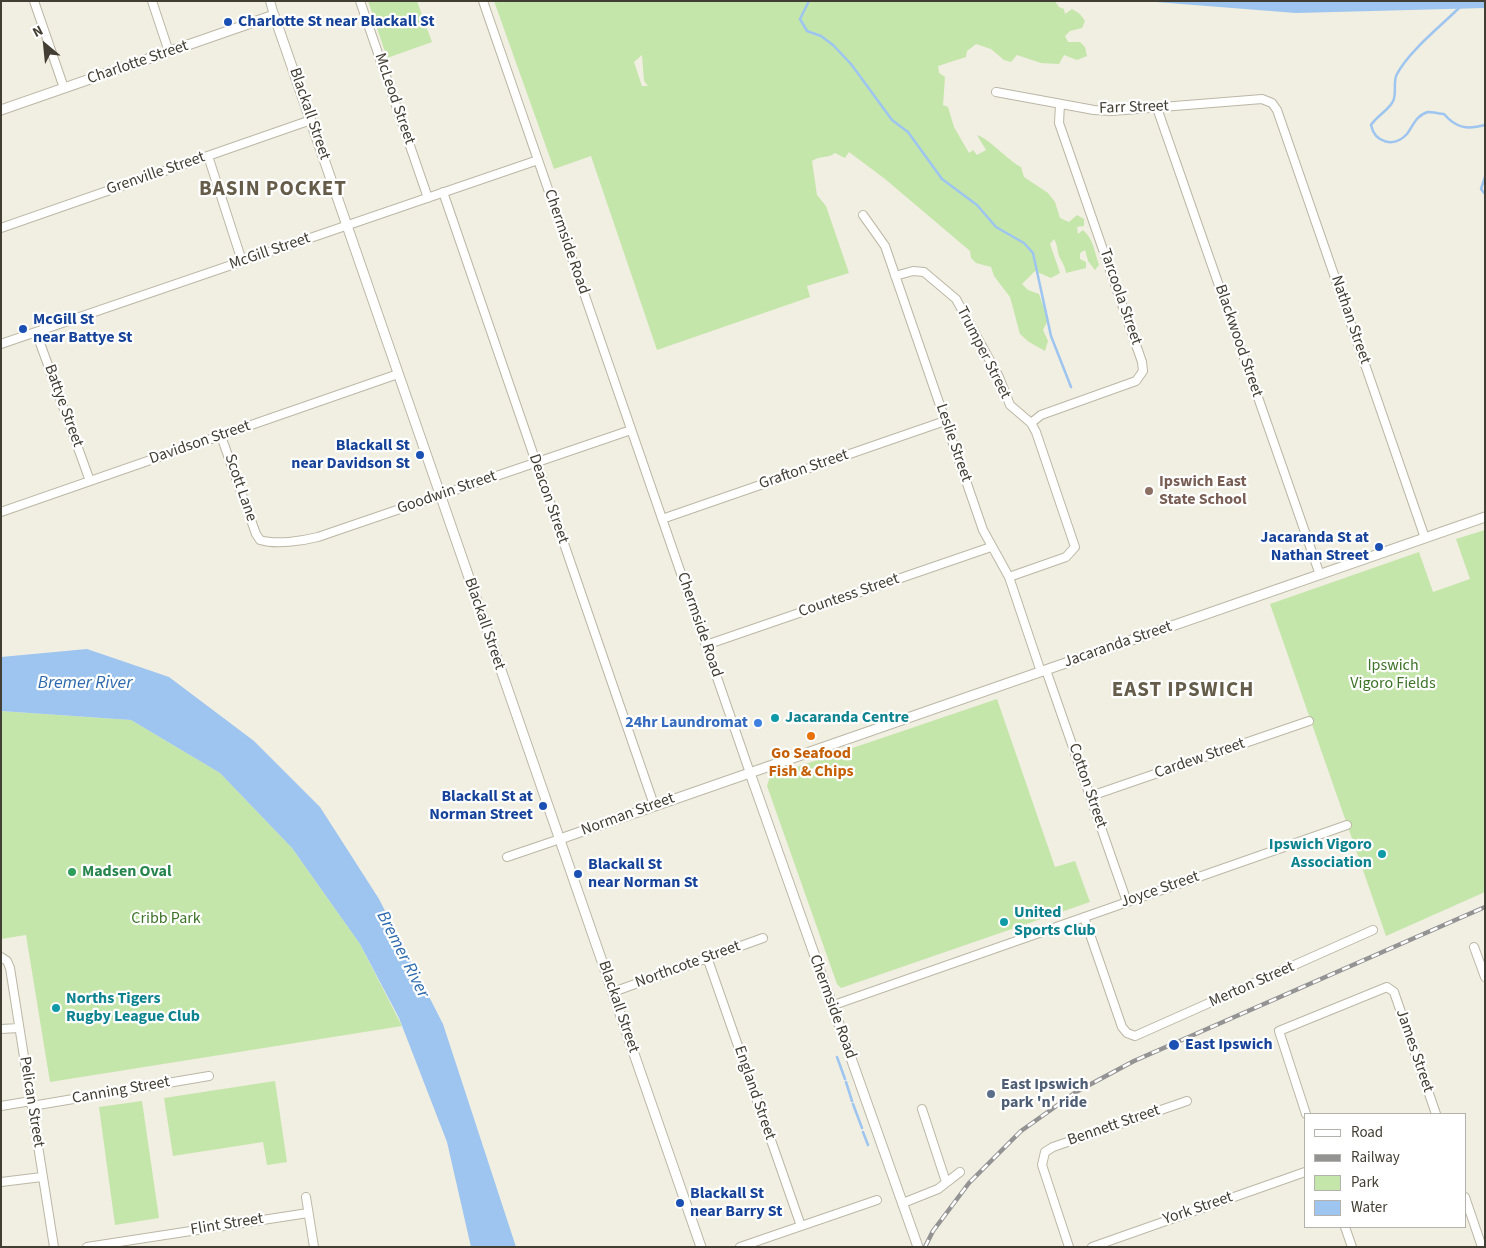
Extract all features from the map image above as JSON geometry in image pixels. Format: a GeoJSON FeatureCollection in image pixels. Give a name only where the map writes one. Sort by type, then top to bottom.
{"type":"FeatureCollection","features":[{"type":"Feature","properties":{"kind":"street"},"geometry":{"type":"LineString","coordinates":[[34,1],[64,88]]}},
{"type":"Feature","properties":{"kind":"street"},"geometry":{"type":"LineString","coordinates":[[152,1],[169,52]]}},
{"type":"Feature","properties":{"kind":"street","name":"Blackall Street"},"geometry":{"type":"LineString","coordinates":[[270,1],[701,1247]]}},
{"type":"Feature","properties":{"kind":"street","name":"McLeod Street"},"geometry":{"type":"LineString","coordinates":[[360,1],[428,198]]}},
{"type":"Feature","properties":{"kind":"street","name":"Chermside Road"},"geometry":{"type":"LineString","coordinates":[[483,1],[831,1006],[917,1245]]}},
{"type":"Feature","properties":{"kind":"street","name":"Charlotte Street"},"geometry":{"type":"LineString","coordinates":[[1,110],[274,15]]}},
{"type":"Feature","properties":{"kind":"street","name":"Farr Street"},"geometry":{"type":"LineString","coordinates":[[996,92],[1112,111],[1262,99],[1272,103]]}},
{"type":"Feature","properties":{"kind":"street","name":"Nathan Street"},"geometry":{"type":"LineString","coordinates":[[1272,103],[1277,110],[1425,538]]}},
{"type":"Feature","properties":{"kind":"street","name":"Tarcoola Street"},"geometry":{"type":"LineString","coordinates":[[1032,423],[1041,414],[1136,381],[1144,371],[1059,123],[1060,104]]}},
{"type":"Feature","properties":{"kind":"street","name":"Blackwood Street"},"geometry":{"type":"LineString","coordinates":[[1157,108],[1320,575]]}},
{"type":"Feature","properties":{"kind":"street","name":"Grenville Street"},"geometry":{"type":"LineString","coordinates":[[1,228],[311,120]]}},
{"type":"Feature","properties":{"kind":"street"},"geometry":{"type":"LineString","coordinates":[[208,156],[242,261]]}},
{"type":"Feature","properties":{"kind":"street","name":"McGill Street"},"geometry":{"type":"LineString","coordinates":[[1,344],[538,160]]}},
{"type":"Feature","properties":{"kind":"street","name":"Deacon Street"},"geometry":{"type":"LineString","coordinates":[[443,192],[654,805]]}},
{"type":"Feature","properties":{"kind":"street","name":"Leslie Street"},"geometry":{"type":"LineString","coordinates":[[863,215],[883,243],[991,547],[1009,577],[1044,671]]}},
{"type":"Feature","properties":{"kind":"street","name":"Trumper Street"},"geometry":{"type":"LineString","coordinates":[[895,276],[921,270],[953,296],[999,376],[1010,405],[1032,423]]}},
{"type":"Feature","properties":{"kind":"street","name":"Battye Street"},"geometry":{"type":"LineString","coordinates":[[36,332],[90,481]]}},
{"type":"Feature","properties":{"kind":"street","name":"Davidson Street"},"geometry":{"type":"LineString","coordinates":[[1,512],[398,374]]}},
{"type":"Feature","properties":{"kind":"street","name":"Grafton Street"},"geometry":{"type":"LineString","coordinates":[[662,519],[945,421]]}},
{"type":"Feature","properties":{"kind":"street"},"geometry":{"type":"LineString","coordinates":[[1009,577],[1066,557],[1074,550],[1075,542],[1032,423]]}},
{"type":"Feature","properties":{"kind":"street","name":"Goodwin Street"},"geometry":{"type":"LineString","coordinates":[[260,540],[314,538],[631,430]]}},
{"type":"Feature","properties":{"kind":"street","name":"Scott Lane"},"geometry":{"type":"LineString","coordinates":[[221,436],[256,534],[260,540]]}},
{"type":"Feature","properties":{"kind":"street","name":"Jacaranda Street"},"geometry":{"type":"LineString","coordinates":[[750,772],[1485,517]]}},
{"type":"Feature","properties":{"kind":"street","name":"Countess Street"},"geometry":{"type":"LineString","coordinates":[[706,645],[991,547]]}},
{"type":"Feature","properties":{"kind":"street","name":"Cotton Street"},"geometry":{"type":"LineString","coordinates":[[1044,671],[1091,796],[1127,902]]}},
{"type":"Feature","properties":{"kind":"street","name":"Cardew Street"},"geometry":{"type":"LineString","coordinates":[[1091,796],[1309,721]]}},
{"type":"Feature","properties":{"kind":"street","name":"Norman Street"},"geometry":{"type":"LineString","coordinates":[[507,857],[750,772]]}},
{"type":"Feature","properties":{"kind":"street","name":"Joyce Street"},"geometry":{"type":"LineString","coordinates":[[831,1006],[1347,825]]}},
{"type":"Feature","properties":{"kind":"street","name":"Merton Street"},"geometry":{"type":"LineString","coordinates":[[1084,917],[1122,1027],[1129,1034],[1138,1035],[1374,930]]}},
{"type":"Feature","properties":{"kind":"street","name":"Northcote Street"},"geometry":{"type":"LineString","coordinates":[[613,992],[708,960],[763,938]]}},
{"type":"Feature","properties":{"kind":"street"},"geometry":{"type":"LineString","coordinates":[[1474,946],[1485,977]]}},
{"type":"Feature","properties":{"kind":"street","name":"Pelican Street"},"geometry":{"type":"LineString","coordinates":[[3,958],[10,966],[54,1247]]}},
{"type":"Feature","properties":{"kind":"street","name":"England Street"},"geometry":{"type":"LineString","coordinates":[[708,960],[801,1226]]}},
{"type":"Feature","properties":{"kind":"street","name":"James Street"},"geometry":{"type":"LineString","coordinates":[[1306,1113],[1279,1031],[1388,987],[1392,988],[1436,1113]]}},
{"type":"Feature","properties":{"kind":"street"},"geometry":{"type":"LineString","coordinates":[[1,1029],[19,1028]]}},
{"type":"Feature","properties":{"kind":"street","name":"Canning Street"},"geometry":{"type":"LineString","coordinates":[[1,1106],[31,1104],[209,1076]]}},
{"type":"Feature","properties":{"kind":"street","name":"Bennett Street"},"geometry":{"type":"LineString","coordinates":[[1069,1247],[1042,1165],[1044,1154],[1052,1147],[1187,1101]]}},
{"type":"Feature","properties":{"kind":"street"},"geometry":{"type":"LineString","coordinates":[[922,1109],[946,1182]]}},
{"type":"Feature","properties":{"kind":"street"},"geometry":{"type":"LineString","coordinates":[[903,1203],[938,1190],[960,1172]]}},
{"type":"Feature","properties":{"kind":"street","name":"York Street"},"geometry":{"type":"LineString","coordinates":[[1092,1247],[1304,1172]]}},
{"type":"Feature","properties":{"kind":"street"},"geometry":{"type":"LineString","coordinates":[[1,1182],[42,1177]]}},
{"type":"Feature","properties":{"kind":"street"},"geometry":{"type":"LineString","coordinates":[[306,1197],[314,1247]]}},
{"type":"Feature","properties":{"kind":"street"},"geometry":{"type":"LineString","coordinates":[[1466,1199],[1482,1247]]}},
{"type":"Feature","properties":{"kind":"street"},"geometry":{"type":"LineString","coordinates":[[740,1247],[877,1200]]}},
{"type":"Feature","properties":{"kind":"street","name":"Flint Street"},"geometry":{"type":"LineString","coordinates":[[87,1247],[308,1213]]}},
{"type":"Feature","properties":{"kind":"street"},"geometry":{"type":"LineString","coordinates":[[1345,1228],[1352,1247]]}},
{"type":"Feature","properties":{"kind":"green space"},"geometry":{"type":"Polygon","coordinates":[[[368,1],[417,1],[432,42],[387,58],[368,1]]]}},
{"type":"Feature","properties":{"kind":"green space"},"geometry":{"type":"Polygon","coordinates":[[[494,1],[1055,1],[1059,7],[1064,9],[1065,14],[1072,9],[1080,14],[1085,21],[1082,28],[1070,31],[1065,36],[1068,42],[1080,42],[1085,47],[1087,56],[1077,60],[1064,55],[1059,64],[1041,63],[1017,55],[1011,62],[1004,60],[991,49],[976,44],[967,51],[966,57],[938,66],[939,73],[945,77],[943,105],[948,107],[954,127],[969,153],[973,150],[977,155],[986,150],[977,135],[982,137],[1021,167],[1024,177],[1048,193],[1055,202],[1060,218],[1069,222],[1077,215],[1084,219],[1084,226],[1077,227],[1078,234],[1083,230],[1089,238],[1099,265],[1095,270],[1088,261],[1085,250],[1080,253],[1080,259],[1086,262],[1086,268],[1066,273],[1054,239],[1050,244],[1060,273],[1051,278],[1035,271],[1022,284],[1028,290],[1039,294],[1048,320],[1043,330],[1048,341],[1045,351],[1029,342],[1020,334],[1010,297],[994,276],[991,267],[976,263],[971,258],[970,251],[885,179],[849,152],[845,158],[835,153],[812,161],[817,195],[826,206],[849,273],[807,286],[810,297],[657,350],[591,156],[554,169],[494,1]],[[642,55],[634,62],[642,86],[648,86],[644,81],[642,55]]]}},
{"type":"Feature","properties":{"kind":"green space","name":"Ipswich Vigoro Fields"},"geometry":{"type":"Polygon","coordinates":[[[1485,530],[1485,892],[1386,936],[1270,604],[1419,552],[1433,592],[1470,579],[1456,539],[1485,530]]]}},
{"type":"Feature","properties":{"kind":"green space"},"geometry":{"type":"Polygon","coordinates":[[[997,699],[1055,867],[1075,861],[1090,902],[841,988],[837,984],[767,786],[770,776],[997,699]]]}},
{"type":"Feature","properties":{"kind":"green space","name":"Cribb Park"},"geometry":{"type":"Polygon","coordinates":[[[1,711],[131,720],[220,773],[292,848],[360,944],[402,1026],[50,1082],[26,935],[1,939],[1,711]]]}},
{"type":"Feature","properties":{"kind":"green space"},"geometry":{"type":"Polygon","coordinates":[[[275,1081],[287,1162],[267,1165],[263,1142],[173,1156],[164,1098],[275,1081]]]}},
{"type":"Feature","properties":{"kind":"green space"},"geometry":{"type":"Polygon","coordinates":[[[142,1101],[159,1218],[115,1225],[99,1107],[142,1101]]]}},
{"type":"Feature","properties":{"kind":"water"},"geometry":{"type":"Polygon","coordinates":[[[1143,1],[1485,1],[1485,8],[1296,13],[1143,1]]]}},
{"type":"Feature","properties":{"kind":"water","name":"Bremer River"},"geometry":{"type":"Polygon","coordinates":[[[87,649],[169,677],[254,741],[320,807],[379,899],[443,1024],[516,1247],[471,1247],[447,1142],[399,1018],[360,944],[292,848],[220,773],[131,720],[1,711],[1,657],[87,649]]]}},
{"type":"Feature","properties":{"kind":"waterway"},"geometry":{"type":"LineString","coordinates":[[809,1],[800,19],[807,31],[821,36],[833,45],[851,64],[892,120],[908,132],[942,179],[977,205],[996,227],[1024,243],[1033,253],[1051,336],[1071,387]]}},
{"type":"Feature","properties":{"kind":"waterway"},"geometry":{"type":"LineString","coordinates":[[1460,7],[1402,65],[1395,81],[1394,100],[1371,125],[1376,136],[1386,142],[1402,138],[1418,118],[1428,112],[1444,114],[1448,119],[1462,127],[1485,125]]}},
{"type":"Feature","properties":{"kind":"waterway"},"geometry":{"type":"LineString","coordinates":[[1485,177],[1481,189],[1485,194]]}},
{"type":"Feature","properties":{"kind":"waterway"},"geometry":{"type":"LineString","coordinates":[[837,1057],[845,1079]]}},
{"type":"Feature","properties":{"kind":"waterway"},"geometry":{"type":"LineString","coordinates":[[846,1082],[852,1101]]}},
{"type":"Feature","properties":{"kind":"waterway"},"geometry":{"type":"LineString","coordinates":[[853,1104],[862,1128]]}},
{"type":"Feature","properties":{"kind":"waterway"},"geometry":{"type":"LineString","coordinates":[[863,1132],[868,1145]]}},
{"type":"Feature","properties":{"kind":"railway"},"geometry":{"type":"LineString","coordinates":[[925,1247],[933,1231],[969,1183],[1021,1131],[1076,1092],[1134,1061],[1485,907]]}},
{"type":"Feature","properties":{"kind":"place","name":"Charlotte St near Blackall St"},"geometry":{"type":"Point","coordinates":[228,22]}},
{"type":"Feature","properties":{"kind":"place","name":"McGill St near Battye St"},"geometry":{"type":"Point","coordinates":[23,329]}},
{"type":"Feature","properties":{"kind":"place","name":"Blackall St near Davidson St"},"geometry":{"type":"Point","coordinates":[420,455]}},
{"type":"Feature","properties":{"kind":"place","name":"Ipswich East State School"},"geometry":{"type":"Point","coordinates":[1149,491]}},
{"type":"Feature","properties":{"kind":"place","name":"Jacaranda St at Nathan Street"},"geometry":{"type":"Point","coordinates":[1379,547]}},
{"type":"Feature","properties":{"kind":"place","name":"Jacaranda Centre"},"geometry":{"type":"Point","coordinates":[775,718]}},
{"type":"Feature","properties":{"kind":"place","name":"24hr Laundromat"},"geometry":{"type":"Point","coordinates":[758,723]}},
{"type":"Feature","properties":{"kind":"place","name":"Go Seafood Fish & Chips"},"geometry":{"type":"Point","coordinates":[811,736]}},
{"type":"Feature","properties":{"kind":"place","name":"Blackall St at Norman Street"},"geometry":{"type":"Point","coordinates":[543,806]}},
{"type":"Feature","properties":{"kind":"place","name":"Ipswich Vigoro Association"},"geometry":{"type":"Point","coordinates":[1382,854]}},
{"type":"Feature","properties":{"kind":"place","name":"Madsen Oval"},"geometry":{"type":"Point","coordinates":[72,872]}},
{"type":"Feature","properties":{"kind":"place","name":"Blackall St near Norman St"},"geometry":{"type":"Point","coordinates":[578,874]}},
{"type":"Feature","properties":{"kind":"place","name":"United Sports Club"},"geometry":{"type":"Point","coordinates":[1004,922]}},
{"type":"Feature","properties":{"kind":"place","name":"Norths Tigers Rugby League Club"},"geometry":{"type":"Point","coordinates":[56,1008]}},
{"type":"Feature","properties":{"kind":"place","name":"East Ipswich"},"geometry":{"type":"Point","coordinates":[1174,1045]}},
{"type":"Feature","properties":{"kind":"place","name":"East Ipswich park 'n' ride"},"geometry":{"type":"Point","coordinates":[991,1094]}},
{"type":"Feature","properties":{"kind":"place","name":"Blackall St near Barry St"},"geometry":{"type":"Point","coordinates":[680,1203]}},
{"type":"Feature","properties":{"kind":"district","name":"BASIN POCKET"},"geometry":{"type":"Point","coordinates":[273,190]}},
{"type":"Feature","properties":{"kind":"district","name":"EAST IPSWICH"},"geometry":{"type":"Point","coordinates":[1183,691]}}]}
